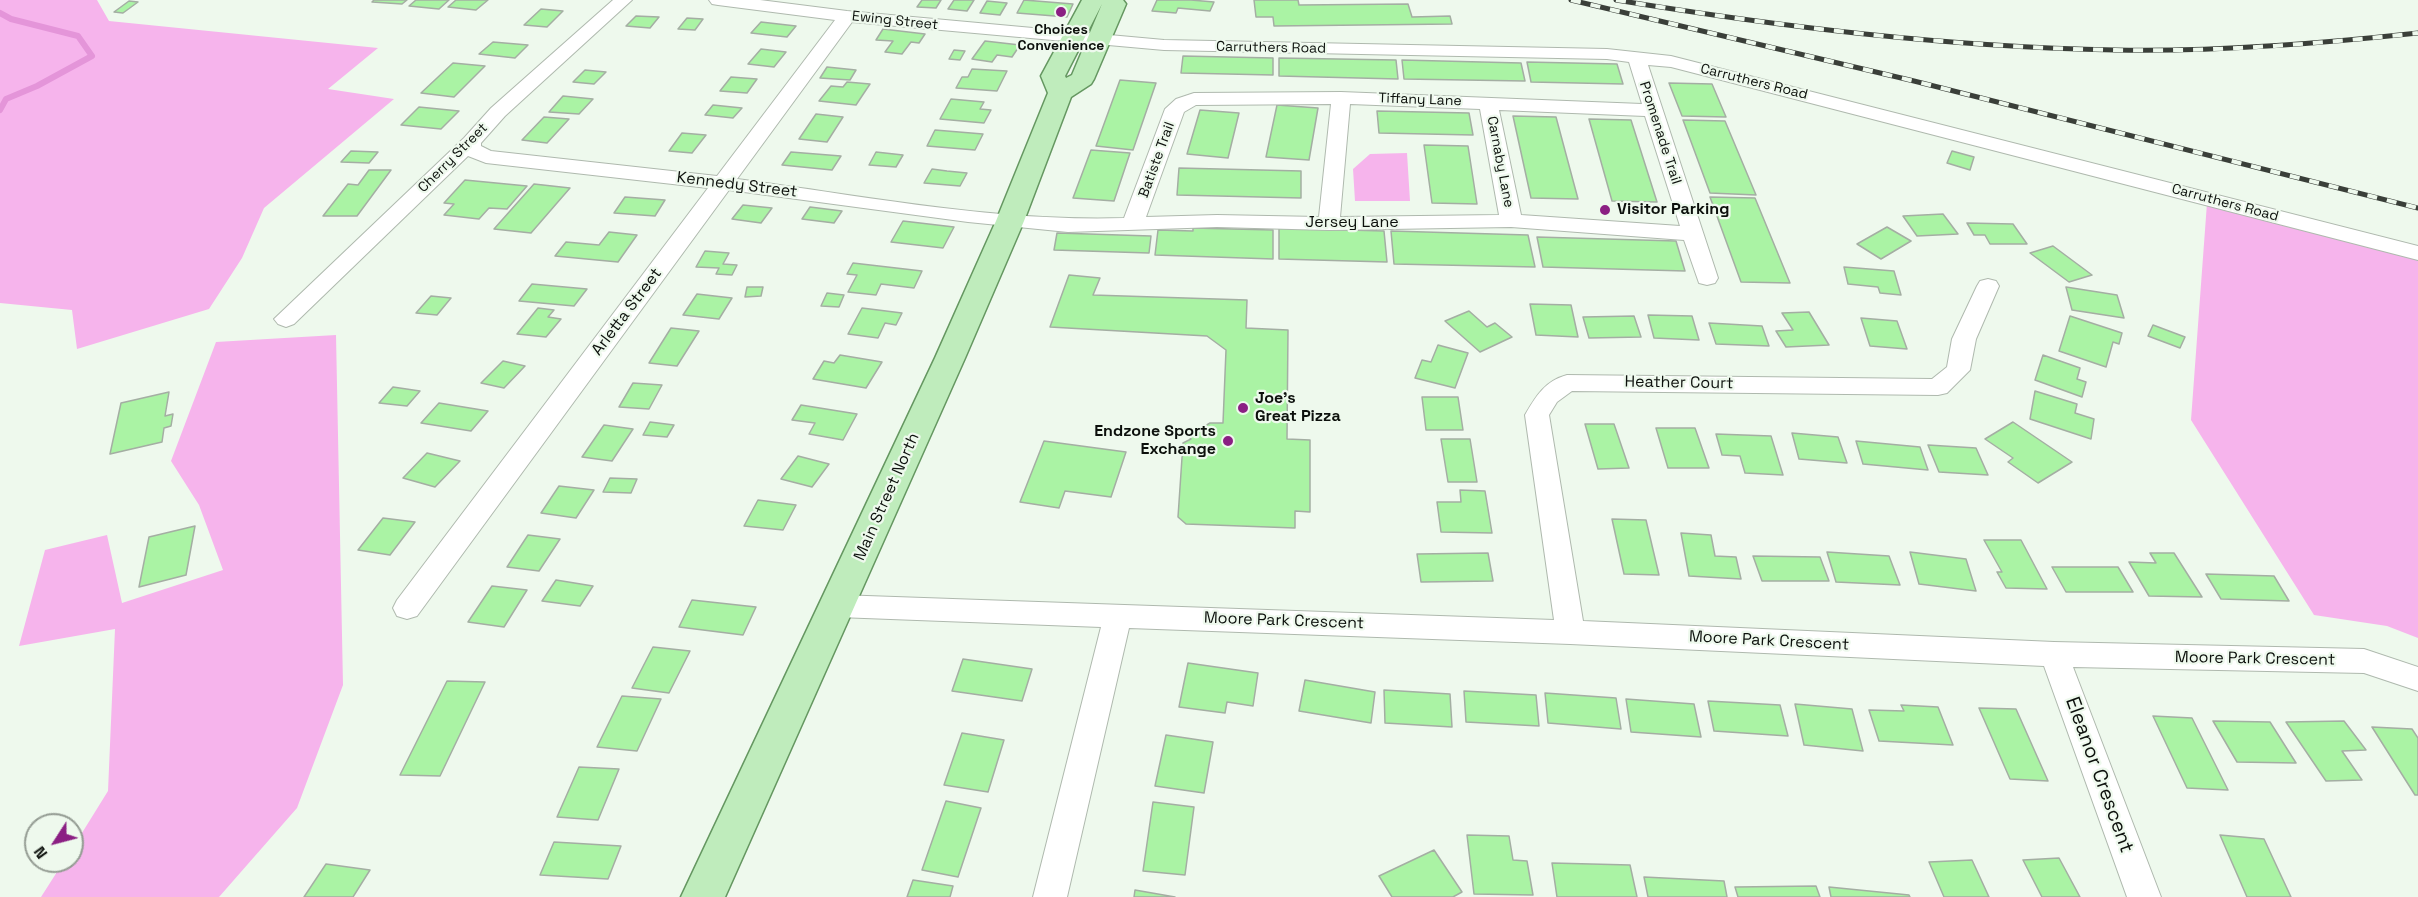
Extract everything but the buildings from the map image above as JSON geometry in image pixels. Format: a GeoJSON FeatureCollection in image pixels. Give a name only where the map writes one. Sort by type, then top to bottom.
{"type":"FeatureCollection","features":[{"type":"Feature","properties":{"kind":"main road","name":"Main Street North"},"geometry":{"type":"LineString","coordinates":[[703,897],[838,606],[1010,221],[1060,93],[1053,76],[1093,0]]}},
{"type":"Feature","properties":{"kind":"main road"},"geometry":{"type":"LineString","coordinates":[[1060,93],[1082,79],[1115,4],[1111,0]]}},
{"type":"Feature","properties":{"kind":"street","name":"Cherry Street"},"geometry":{"type":"LineString","coordinates":[[286,319],[471,142],[498,112],[623,0]]}},
{"type":"Feature","properties":{"kind":"street","name":"Ewing Street"},"geometry":{"type":"LineString","coordinates":[[721,0],[847,16],[1072,38]]}},
{"type":"Feature","properties":{"kind":"street","name":"Arletta Street"},"geometry":{"type":"LineString","coordinates":[[408,608],[847,16]]}},
{"type":"Feature","properties":{"kind":"street","name":"Carruthers Road"},"geometry":{"type":"LineString","coordinates":[[1072,38],[1164,45],[1636,56],[1793,91],[2418,253]]}},
{"type":"Feature","properties":{"kind":"street","name":"Promenade Trail"},"geometry":{"type":"LineString","coordinates":[[1636,56],[1707,278]]}},
{"type":"Feature","properties":{"kind":"street","name":"Tiffany Lane"},"geometry":{"type":"LineString","coordinates":[[1189,100],[1202,98],[1341,98],[1652,110]]}},
{"type":"Feature","properties":{"kind":"street"},"geometry":{"type":"LineString","coordinates":[[1329,224],[1341,98]]}},
{"type":"Feature","properties":{"kind":"street","name":"Batiste Trail"},"geometry":{"type":"LineString","coordinates":[[1132,225],[1175,110],[1189,100]]}},
{"type":"Feature","properties":{"kind":"street","name":"Carnaby Lane"},"geometry":{"type":"LineString","coordinates":[[1488,102],[1511,221]]}},
{"type":"Feature","properties":{"kind":"street","name":"Kennedy Street"},"geometry":{"type":"LineString","coordinates":[[471,142],[471,149],[486,157],[723,183],[1010,221]]}},
{"type":"Feature","properties":{"kind":"street","name":"Jersey Lane"},"geometry":{"type":"LineString","coordinates":[[1010,221],[1068,226],[1217,221],[1329,224],[1511,221],[1693,234]]}},
{"type":"Feature","properties":{"kind":"street","name":"Heather Court"},"geometry":{"type":"LineString","coordinates":[[1570,632],[1537,416],[1548,396],[1566,383],[1938,387],[1958,370],[1964,339],[1988,286]]}},
{"type":"Feature","properties":{"kind":"street","name":"Moore Park Crescent"},"geometry":{"type":"LineString","coordinates":[[838,606],[1570,632],[2054,654],[2364,661],[2418,679]]}},
{"type":"Feature","properties":{"kind":"street"},"geometry":{"type":"LineString","coordinates":[[1050,897],[1118,615]]}},
{"type":"Feature","properties":{"kind":"street","name":"Eleanor Crescent"},"geometry":{"type":"LineString","coordinates":[[2054,654],[2144,897]]}},
{"type":"Feature","properties":{"kind":"shaded area"},"geometry":{"type":"Polygon","coordinates":[[[0,0],[97,0],[109,21],[378,48],[328,89],[394,99],[264,208],[242,258],[209,309],[77,349],[72,310],[0,303],[0,0]]]}},
{"type":"Feature","properties":{"kind":"shaded area"},"geometry":{"type":"Polygon","coordinates":[[[1407,153],[1410,201],[1355,201],[1353,169],[1370,154],[1407,153]]]}},
{"type":"Feature","properties":{"kind":"shaded area"},"geometry":{"type":"Polygon","coordinates":[[[2207,203],[2418,260],[2418,638],[2387,626],[2314,615],[2191,420],[2207,203]]]}},
{"type":"Feature","properties":{"kind":"shaded area"},"geometry":{"type":"Polygon","coordinates":[[[336,335],[343,685],[297,808],[219,897],[41,897],[56,873],[84,873],[84,830],[108,791],[115,629],[19,646],[45,550],[107,535],[122,603],[223,570],[199,505],[171,461],[216,342],[336,335]]]}},
{"type":"Feature","properties":{"kind":"waterway"},"geometry":{"type":"LineString","coordinates":[[0,13],[11,19],[78,36],[92,56],[37,86],[6,99],[0,110]]}},
{"type":"Feature","properties":{"kind":"railway"},"geometry":{"type":"LineString","coordinates":[[1571,0],[1914,81],[2418,208]]}},
{"type":"Feature","properties":{"kind":"railway"},"geometry":{"type":"LineString","coordinates":[[1616,0],[1740,19],[1865,34],[2052,48],[2115,50],[2229,48],[2305,44],[2418,33]]}},
{"type":"Feature","properties":{"kind":"place","name":"Choices Convenience"},"geometry":{"type":"Point","coordinates":[1061,12]}},
{"type":"Feature","properties":{"kind":"place","name":"Visitor Parking"},"geometry":{"type":"Point","coordinates":[1605,210]}},
{"type":"Feature","properties":{"kind":"place","name":"Joe's Great Pizza"},"geometry":{"type":"Point","coordinates":[1243,408]}},
{"type":"Feature","properties":{"kind":"place","name":"Endzone Sports Exchange"},"geometry":{"type":"Point","coordinates":[1228,441]}}]}
